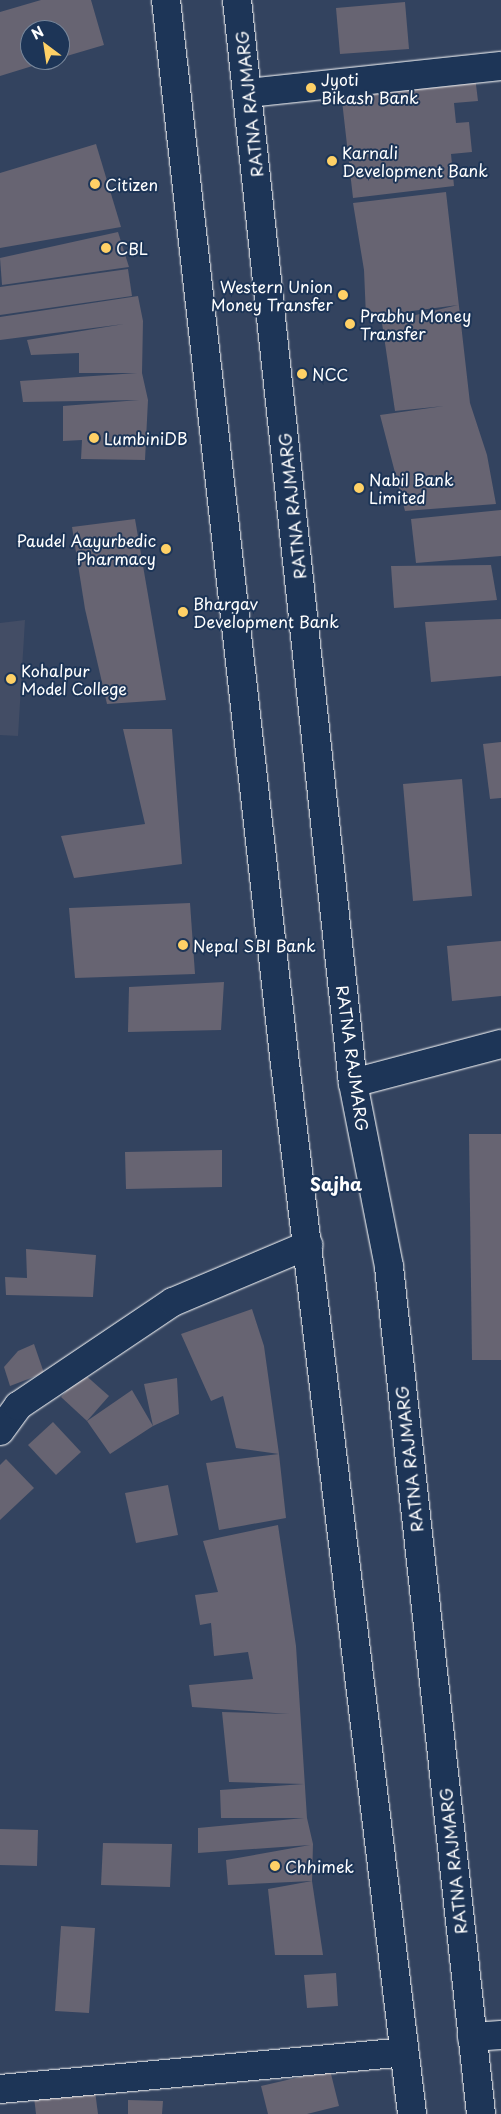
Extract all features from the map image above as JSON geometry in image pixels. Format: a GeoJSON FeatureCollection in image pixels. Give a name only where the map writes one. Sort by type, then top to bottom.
{"type":"FeatureCollection","features":[{"type":"Feature","properties":{"kind":"main road"},"geometry":{"type":"LineString","coordinates":[[166,0],[284,1054],[403,2052],[412,2114]]}},
{"type":"Feature","properties":{"kind":"main road","name":"RATNA RAJMARG"},"geometry":{"type":"LineString","coordinates":[[237,0],[353,1083],[389,1267],[481,2114]]}},
{"type":"Feature","properties":{"kind":"main road"},"geometry":{"type":"LineString","coordinates":[[248,92],[501,66]]}},
{"type":"Feature","properties":{"kind":"main road"},"geometry":{"type":"LineString","coordinates":[[353,1083],[501,1044]]}},
{"type":"Feature","properties":{"kind":"main road"},"geometry":{"type":"LineString","coordinates":[[3,1422],[18,1406],[172,1302],[308,1245]]}},
{"type":"Feature","properties":{"kind":"main road"},"geometry":{"type":"LineString","coordinates":[[472,2037],[501,2035]]}},
{"type":"Feature","properties":{"kind":"main road"},"geometry":{"type":"LineString","coordinates":[[0,2089],[403,2052]]}},
{"type":"Feature","properties":{"kind":"shaded area","name":"Kohalpur Model College"},"geometry":{"type":"Polygon","coordinates":[[[25,620],[18,736],[0,735],[0,623],[25,620]]]}},
{"type":"Feature","properties":{"kind":"building"},"geometry":{"type":"Polygon","coordinates":[[[41,0],[91,0],[104,45],[70,55],[70,20],[20,20],[20,70],[0,76],[0,12],[41,0]]]}},
{"type":"Feature","properties":{"kind":"building"},"geometry":{"type":"Polygon","coordinates":[[[405,2],[409,49],[340,54],[336,8],[405,2]]]}},
{"type":"Feature","properties":{"kind":"building"},"geometry":{"type":"Polygon","coordinates":[[[475,76],[478,101],[454,103],[456,123],[469,122],[472,152],[451,154],[454,186],[353,198],[341,92],[475,76]]]}},
{"type":"Feature","properties":{"kind":"building"},"geometry":{"type":"Polygon","coordinates":[[[96,144],[121,227],[0,248],[0,173],[96,144]]]}},
{"type":"Feature","properties":{"kind":"building"},"geometry":{"type":"Polygon","coordinates":[[[446,192],[470,403],[487,455],[496,504],[405,511],[380,415],[444,406],[395,411],[382,323],[458,305],[366,317],[364,270],[353,203],[446,192]]]}},
{"type":"Feature","properties":{"kind":"building"},"geometry":{"type":"Polygon","coordinates":[[[118,232],[129,267],[2,285],[0,258],[118,232]]]}},
{"type":"Feature","properties":{"kind":"building"},"geometry":{"type":"Polygon","coordinates":[[[128,269],[132,296],[0,315],[0,287],[128,269]]]}},
{"type":"Feature","properties":{"kind":"building"},"geometry":{"type":"Polygon","coordinates":[[[138,296],[143,321],[142,373],[148,400],[145,460],[81,459],[82,440],[63,441],[63,406],[139,400],[23,402],[20,381],[137,373],[79,373],[79,353],[31,355],[27,340],[124,324],[0,340],[0,317],[138,296]]]}},
{"type":"Feature","properties":{"kind":"building"},"geometry":{"type":"Polygon","coordinates":[[[501,510],[501,556],[416,563],[411,519],[501,510]]]}},
{"type":"Feature","properties":{"kind":"building"},"geometry":{"type":"Polygon","coordinates":[[[135,519],[166,700],[107,704],[85,609],[72,527],[135,519]]]}},
{"type":"Feature","properties":{"kind":"building"},"geometry":{"type":"Polygon","coordinates":[[[491,565],[497,600],[394,608],[391,566],[491,565]]]}},
{"type":"Feature","properties":{"kind":"building"},"geometry":{"type":"Polygon","coordinates":[[[501,619],[501,676],[431,682],[425,622],[501,619]]]}},
{"type":"Feature","properties":{"kind":"building"},"geometry":{"type":"Polygon","coordinates":[[[123,729],[172,729],[182,864],[74,878],[61,836],[145,824],[123,729]]]}},
{"type":"Feature","properties":{"kind":"building"},"geometry":{"type":"Polygon","coordinates":[[[501,742],[501,798],[490,799],[483,744],[501,742]]]}},
{"type":"Feature","properties":{"kind":"building"},"geometry":{"type":"Polygon","coordinates":[[[462,779],[472,896],[413,901],[403,784],[462,779]]]}},
{"type":"Feature","properties":{"kind":"building"},"geometry":{"type":"Polygon","coordinates":[[[190,903],[195,974],[75,978],[69,908],[190,903]]]}},
{"type":"Feature","properties":{"kind":"building"},"geometry":{"type":"Polygon","coordinates":[[[501,941],[501,996],[452,1001],[447,946],[501,941]]]}},
{"type":"Feature","properties":{"kind":"building"},"geometry":{"type":"Polygon","coordinates":[[[224,982],[221,1030],[128,1032],[129,987],[224,982]]]}},
{"type":"Feature","properties":{"kind":"building"},"geometry":{"type":"Polygon","coordinates":[[[469,1134],[501,1134],[501,1360],[472,1360],[469,1134]]]}},
{"type":"Feature","properties":{"kind":"building"},"geometry":{"type":"Polygon","coordinates":[[[222,1150],[222,1187],[126,1189],[125,1152],[222,1150]]]}},
{"type":"Feature","properties":{"kind":"building"},"geometry":{"type":"Polygon","coordinates":[[[26,1249],[96,1255],[93,1297],[6,1295],[5,1277],[27,1278],[26,1249]]]}},
{"type":"Feature","properties":{"kind":"building"},"geometry":{"type":"Polygon","coordinates":[[[252,1309],[264,1346],[279,1454],[236,1448],[223,1396],[211,1401],[181,1334],[252,1309]]]}},
{"type":"Feature","properties":{"kind":"building"},"geometry":{"type":"Polygon","coordinates":[[[34,1344],[44,1373],[10,1386],[4,1367],[18,1351],[34,1344]]]}},
{"type":"Feature","properties":{"kind":"building"},"geometry":{"type":"Polygon","coordinates":[[[83,1373],[109,1396],[87,1421],[61,1397],[83,1373]]]}},
{"type":"Feature","properties":{"kind":"building"},"geometry":{"type":"Polygon","coordinates":[[[177,1378],[179,1414],[153,1426],[144,1384],[177,1378]]]}},
{"type":"Feature","properties":{"kind":"building"},"geometry":{"type":"Polygon","coordinates":[[[132,1390],[153,1426],[110,1454],[87,1421],[132,1390]]]}},
{"type":"Feature","properties":{"kind":"building"},"geometry":{"type":"Polygon","coordinates":[[[53,1422],[81,1452],[56,1475],[28,1445],[53,1422]]]}},
{"type":"Feature","properties":{"kind":"building"},"geometry":{"type":"Polygon","coordinates":[[[279,1454],[286,1518],[219,1530],[206,1463],[279,1454]]]}},
{"type":"Feature","properties":{"kind":"building"},"geometry":{"type":"Polygon","coordinates":[[[6,1459],[34,1488],[0,1520],[0,1465],[6,1459]]]}},
{"type":"Feature","properties":{"kind":"building"},"geometry":{"type":"Polygon","coordinates":[[[168,1485],[178,1535],[136,1543],[125,1493],[168,1485]]]}},
{"type":"Feature","properties":{"kind":"building"},"geometry":{"type":"Polygon","coordinates":[[[278,1525],[296,1646],[307,1818],[313,1844],[312,1881],[228,1885],[226,1860],[310,1845],[198,1853],[198,1828],[304,1818],[221,1818],[220,1790],[304,1784],[229,1782],[222,1712],[289,1714],[192,1707],[189,1685],[253,1679],[248,1652],[214,1656],[211,1623],[200,1625],[195,1595],[218,1592],[203,1541],[278,1525]]]}},
{"type":"Feature","properties":{"kind":"building"},"geometry":{"type":"Polygon","coordinates":[[[0,1829],[38,1830],[37,1866],[0,1865],[0,1829]]]}},
{"type":"Feature","properties":{"kind":"building"},"geometry":{"type":"Polygon","coordinates":[[[103,1843],[172,1844],[170,1887],[101,1885],[103,1843]]]}},
{"type":"Feature","properties":{"kind":"building"},"geometry":{"type":"Polygon","coordinates":[[[312,1881],[323,1955],[275,1955],[268,1889],[312,1881]]]}},
{"type":"Feature","properties":{"kind":"building"},"geometry":{"type":"Polygon","coordinates":[[[61,1926],[95,1928],[89,2013],[55,2011],[61,1926]]]}},
{"type":"Feature","properties":{"kind":"building"},"geometry":{"type":"Polygon","coordinates":[[[336,1973],[338,2006],[307,2008],[304,1975],[336,1973]]]}},
{"type":"Feature","properties":{"kind":"building"},"geometry":{"type":"Polygon","coordinates":[[[330,2070],[339,2106],[307,2114],[268,2114],[261,2086],[330,2070]]]}},
{"type":"Feature","properties":{"kind":"building"},"geometry":{"type":"Polygon","coordinates":[[[95,2091],[98,2114],[36,2114],[34,2097],[95,2091]]]}},
{"type":"Feature","properties":{"kind":"building"},"geometry":{"type":"Polygon","coordinates":[[[128,2100],[163,2101],[162,2114],[128,2114],[128,2100]]]}},
{"type":"Feature","properties":{"kind":"place","name":"Jyoti Bikash Bank"},"geometry":{"type":"Point","coordinates":[311,88]}},
{"type":"Feature","properties":{"kind":"place","name":"Karnali Development Bank"},"geometry":{"type":"Point","coordinates":[332,161]}},
{"type":"Feature","properties":{"kind":"place","name":"Citizen"},"geometry":{"type":"Point","coordinates":[95,184]}},
{"type":"Feature","properties":{"kind":"place","name":"CBL"},"geometry":{"type":"Point","coordinates":[106,248]}},
{"type":"Feature","properties":{"kind":"place","name":"Western Union Money Transfer"},"geometry":{"type":"Point","coordinates":[343,295]}},
{"type":"Feature","properties":{"kind":"place","name":"Prabhu Money Transfer"},"geometry":{"type":"Point","coordinates":[350,324]}},
{"type":"Feature","properties":{"kind":"place","name":"NCC"},"geometry":{"type":"Point","coordinates":[302,374]}},
{"type":"Feature","properties":{"kind":"place","name":"LumbiniDB"},"geometry":{"type":"Point","coordinates":[94,438]}},
{"type":"Feature","properties":{"kind":"place","name":"Nabil Bank Limited"},"geometry":{"type":"Point","coordinates":[359,488]}},
{"type":"Feature","properties":{"kind":"place","name":"Paudel Aayurbedic Pharmacy"},"geometry":{"type":"Point","coordinates":[166,549]}},
{"type":"Feature","properties":{"kind":"place","name":"Bhargav Development Bank"},"geometry":{"type":"Point","coordinates":[183,612]}},
{"type":"Feature","properties":{"kind":"place","name":"Kohalpur Model College"},"geometry":{"type":"Point","coordinates":[11,679]}},
{"type":"Feature","properties":{"kind":"place","name":"Nepal SBI Bank"},"geometry":{"type":"Point","coordinates":[183,945]}},
{"type":"Feature","properties":{"kind":"place","name":"Chhimek"},"geometry":{"type":"Point","coordinates":[275,1866]}},
{"type":"Feature","properties":{"kind":"district","name":"Sajha"},"geometry":{"type":"Point","coordinates":[336,1184]}}]}
